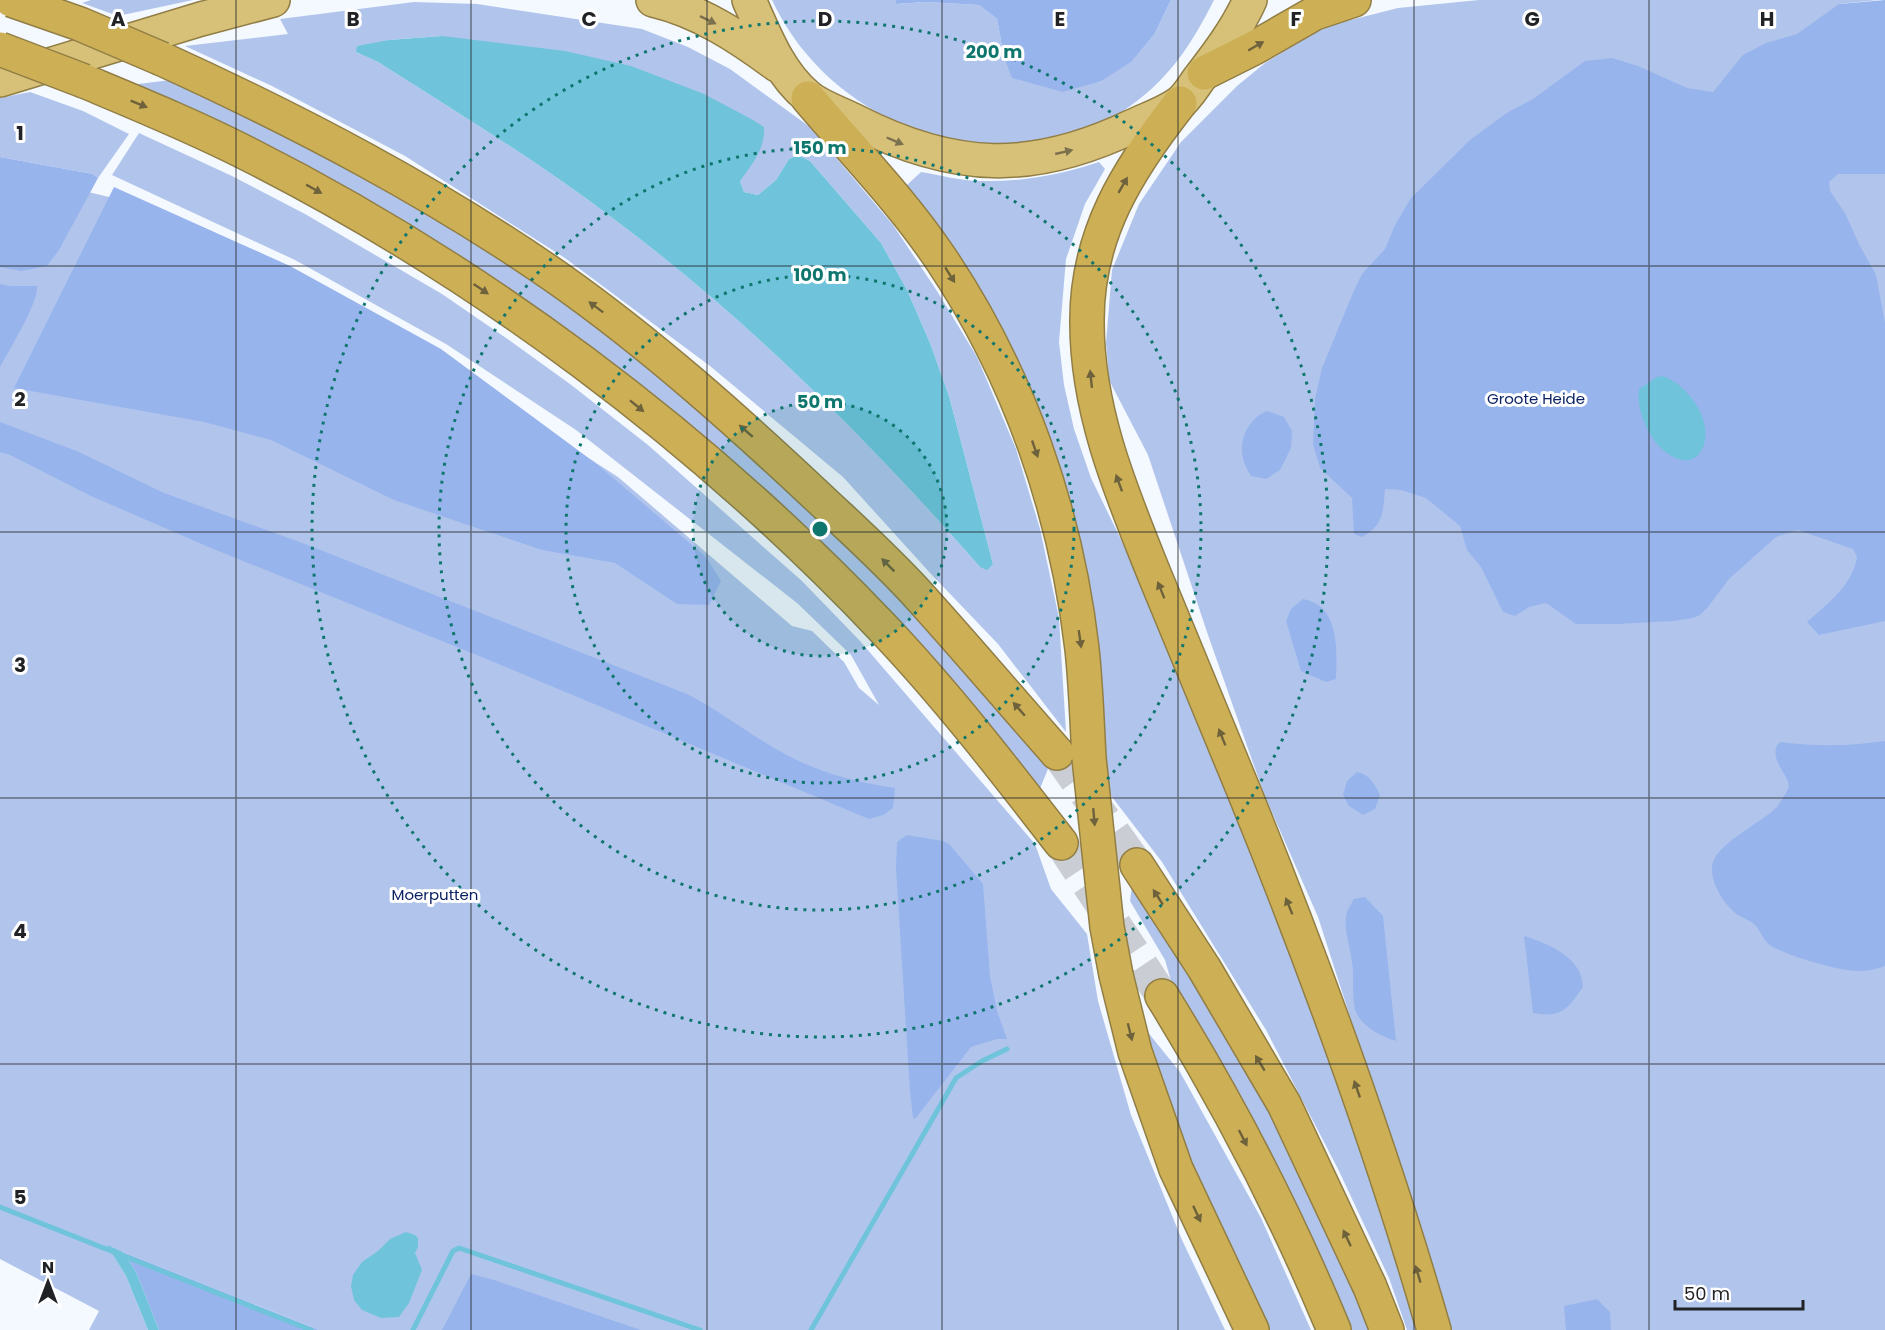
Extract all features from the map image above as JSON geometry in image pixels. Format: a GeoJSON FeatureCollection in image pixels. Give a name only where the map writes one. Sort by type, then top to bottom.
{"type":"FeatureCollection","features":[{"type":"Feature","properties":{"kind":"highway"},"geometry":{"type":"LineString","coordinates":[[11,0],[80,24],[269,108],[425,195],[489,233],[551,274],[629,332],[770,451],[919,596],[1073,756]]}},
{"type":"Feature","properties":{"kind":"highway"},"geometry":{"type":"LineString","coordinates":[[0,15],[49,0]]}},
{"type":"Feature","properties":{"kind":"highway"},"geometry":{"type":"LineString","coordinates":[[0,80],[201,19],[273,0]]}},
{"type":"Feature","properties":{"kind":"highway"},"geometry":{"type":"LineString","coordinates":[[653,0],[686,10],[719,26],[742,39],[781,68],[890,192],[940,258],[989,341],[1014,393],[1051,498],[1069,567],[1082,651],[1073,756],[1116,975],[1135,1052],[1176,1169],[1252,1330]]}},
{"type":"Feature","properties":{"kind":"highway"},"geometry":{"type":"LineString","coordinates":[[748,0],[781,68]]}},
{"type":"Feature","properties":{"kind":"highway"},"geometry":{"type":"LineString","coordinates":[[1250,0],[1239,23],[1204,73],[1143,152],[1122,186],[1104,225],[1090,281],[1087,320],[1091,386],[1114,470],[1136,530],[1321,985],[1380,1157],[1434,1330]]}},
{"type":"Feature","properties":{"kind":"highway"},"geometry":{"type":"LineString","coordinates":[[1204,73],[1254,48],[1307,17],[1354,0]]}},
{"type":"Feature","properties":{"kind":"highway"},"geometry":{"type":"LineString","coordinates":[[0,49],[164,114],[315,190],[456,273],[589,366],[737,487],[880,625],[968,724],[1061,843]]}},
{"type":"Feature","properties":{"kind":"highway"},"geometry":{"type":"LineString","coordinates":[[808,98],[877,133],[915,148],[962,159],[996,161],[1042,157],[1085,147],[1180,103]]}},
{"type":"Feature","properties":{"kind":"highway"},"geometry":{"type":"LineString","coordinates":[[1137,865],[1204,968],[1284,1104],[1370,1287],[1387,1330]]}},
{"type":"Feature","properties":{"kind":"highway"},"geometry":{"type":"LineString","coordinates":[[1162,996],[1203,1060],[1280,1208],[1334,1330]]}},
{"type":"Feature","properties":{"kind":"green space"},"geometry":{"type":"Polygon","coordinates":[[[91,0],[193,0],[118,16],[82,3],[91,0]]]}},
{"type":"Feature","properties":{"kind":"green space"},"geometry":{"type":"Polygon","coordinates":[[[772,0],[896,0],[897,4],[926,2],[979,5],[997,19],[1004,57],[1155,33],[1171,0],[1214,0],[1187,48],[1165,75],[1139,100],[1112,118],[1044,140],[997,144],[951,139],[907,126],[865,105],[828,76],[797,41],[772,0]]]}},
{"type":"Feature","properties":{"kind":"green space"},"geometry":{"type":"Polygon","coordinates":[[[896,0],[1171,0],[1155,33],[1131,62],[1101,81],[1063,92],[1012,78],[1004,57],[997,19],[979,5],[926,2],[896,4],[896,0]]]}},
{"type":"Feature","properties":{"kind":"green space","name":"Groote Heide"},"geometry":{"type":"Polygon","coordinates":[[[1479,0],[1878,0],[1839,4],[1885,11],[1885,1330],[1451,1330],[1318,917],[1264,794],[1148,455],[1109,380],[1106,343],[1112,270],[1139,204],[1181,142],[1237,86],[1265,63],[1312,34],[1335,24],[1398,8],[1479,0]]]}},
{"type":"Feature","properties":{"kind":"green space"},"geometry":{"type":"Polygon","coordinates":[[[1885,0],[1885,174],[1838,174],[1829,182],[1830,191],[1845,213],[1876,275],[1885,323],[1885,621],[1819,635],[1807,622],[1845,585],[1855,567],[1857,557],[1853,549],[1798,530],[1776,537],[1729,579],[1700,615],[1673,621],[1618,624],[1576,624],[1546,603],[1529,607],[1515,616],[1503,612],[1481,567],[1467,550],[1460,526],[1426,498],[1401,490],[1385,489],[1383,511],[1375,528],[1362,537],[1354,534],[1352,498],[1320,468],[1313,444],[1315,399],[1322,368],[1355,288],[1362,274],[1385,249],[1395,225],[1411,198],[1470,140],[1508,112],[1533,99],[1585,61],[1612,58],[1638,66],[1687,88],[1713,92],[1743,55],[1766,43],[1797,34],[1839,4],[1885,0]]]}},
{"type":"Feature","properties":{"kind":"green space"},"geometry":{"type":"Polygon","coordinates":[[[414,2],[477,4],[642,29],[688,47],[730,69],[810,127],[893,225],[937,291],[977,357],[1016,449],[1040,529],[1059,618],[1066,732],[998,644],[843,477],[710,366],[565,258],[405,156],[272,86],[185,46],[288,34],[280,19],[414,2]],[[442,36],[389,40],[356,52],[378,62],[531,160],[590,201],[668,261],[763,343],[853,430],[980,567],[993,564],[949,396],[930,343],[907,290],[881,243],[810,161],[798,155],[789,159],[776,180],[758,195],[744,192],[740,181],[442,36]]]}},
{"type":"Feature","properties":{"kind":"green space"},"geometry":{"type":"Polygon","coordinates":[[[171,80],[257,120],[478,244],[547,288],[690,399],[846,537],[1052,759],[1039,791],[744,477],[130,85],[171,80]]]}},
{"type":"Feature","properties":{"kind":"green space"},"geometry":{"type":"Polygon","coordinates":[[[30,92],[83,111],[129,134],[98,178],[93,174],[0,157],[0,98],[30,92]]]}},
{"type":"Feature","properties":{"kind":"green space","name":"Moerputten"},"geometry":{"type":"Polygon","coordinates":[[[139,133],[232,176],[305,214],[442,294],[509,340],[648,445],[802,581],[860,641],[1035,844],[1051,889],[1087,934],[1098,1001],[1131,1115],[1182,1240],[1225,1330],[319,1330],[108,1246],[126,1276],[148,1330],[89,1330],[99,1311],[0,1259],[0,171],[130,202],[412,345],[618,477],[792,626],[812,631],[844,662],[859,688],[879,705],[851,655],[797,603],[576,430],[446,344],[295,260],[112,175],[139,133]]]}},
{"type":"Feature","properties":{"kind":"green space"},"geometry":{"type":"Polygon","coordinates":[[[0,157],[93,174],[98,178],[59,250],[47,266],[21,271],[0,267],[0,157]]]}},
{"type":"Feature","properties":{"kind":"green space"},"geometry":{"type":"Polygon","coordinates":[[[1099,162],[1105,169],[1085,204],[1066,259],[1059,342],[1064,385],[1074,429],[1091,478],[1185,671],[1311,988],[1421,1330],[1407,1330],[1389,1278],[1339,1171],[1266,1030],[1162,862],[1102,784],[1063,493],[888,165],[907,185],[921,172],[974,181],[996,181],[1056,174],[1099,162]]]}},
{"type":"Feature","properties":{"kind":"green space"},"geometry":{"type":"Polygon","coordinates":[[[114,187],[290,266],[441,349],[598,465],[706,557],[721,581],[709,605],[677,604],[615,563],[542,550],[394,500],[271,440],[204,422],[14,388],[114,187]]]}},
{"type":"Feature","properties":{"kind":"green space"},"geometry":{"type":"Polygon","coordinates":[[[0,284],[37,286],[29,314],[0,367],[0,284]]]}},
{"type":"Feature","properties":{"kind":"green space"},"geometry":{"type":"Polygon","coordinates":[[[1267,411],[1284,417],[1292,431],[1291,448],[1280,470],[1266,479],[1251,476],[1244,463],[1242,443],[1251,423],[1267,411]]]}},
{"type":"Feature","properties":{"kind":"green space"},"geometry":{"type":"Polygon","coordinates":[[[0,422],[79,452],[164,493],[305,544],[687,694],[798,761],[838,776],[895,788],[893,808],[883,815],[869,819],[489,660],[211,548],[91,496],[0,452],[0,422]]]}},
{"type":"Feature","properties":{"kind":"green space"},"geometry":{"type":"Polygon","coordinates":[[[1303,599],[1315,603],[1324,610],[1330,620],[1336,643],[1336,679],[1326,682],[1301,671],[1286,621],[1291,609],[1303,599]]]}},
{"type":"Feature","properties":{"kind":"green space"},"geometry":{"type":"Polygon","coordinates":[[[1885,741],[1885,966],[1861,971],[1826,966],[1771,946],[1754,924],[1733,911],[1724,900],[1716,888],[1712,868],[1714,859],[1720,851],[1777,807],[1787,791],[1788,781],[1776,758],[1777,745],[1781,742],[1833,745],[1885,741]]]}},
{"type":"Feature","properties":{"kind":"green space"},"geometry":{"type":"Polygon","coordinates":[[[1357,772],[1371,780],[1380,795],[1375,809],[1363,815],[1349,806],[1343,795],[1347,781],[1357,772]]]}},
{"type":"Feature","properties":{"kind":"green space"},"geometry":{"type":"Polygon","coordinates":[[[907,835],[949,844],[983,884],[990,976],[997,1011],[1007,1039],[997,1039],[971,1047],[915,1119],[910,1091],[896,868],[897,842],[907,835]]]}},
{"type":"Feature","properties":{"kind":"green space"},"geometry":{"type":"Polygon","coordinates":[[[1133,878],[1276,1115],[1373,1330],[1346,1330],[1174,991],[1165,960],[1130,901],[1133,878]]]}},
{"type":"Feature","properties":{"kind":"green space"},"geometry":{"type":"Polygon","coordinates":[[[1365,897],[1383,916],[1396,1041],[1380,1035],[1365,1025],[1358,1016],[1354,1004],[1353,968],[1346,933],[1346,916],[1354,899],[1365,897]]]}},
{"type":"Feature","properties":{"kind":"green space"},"geometry":{"type":"Polygon","coordinates":[[[1524,936],[1562,953],[1577,968],[1581,977],[1583,987],[1568,1007],[1557,1013],[1533,1013],[1524,936]]]}},
{"type":"Feature","properties":{"kind":"green space"},"geometry":{"type":"Polygon","coordinates":[[[1146,1030],[1180,1072],[1261,1218],[1311,1330],[1266,1330],[1215,1223],[1166,1103],[1146,1030]]]}},
{"type":"Feature","properties":{"kind":"green space"},"geometry":{"type":"Polygon","coordinates":[[[123,1252],[319,1330],[159,1330],[136,1272],[123,1252]]]}},
{"type":"Feature","properties":{"kind":"green space"},"geometry":{"type":"Polygon","coordinates":[[[471,1274],[494,1280],[641,1330],[442,1330],[471,1274]]]}},
{"type":"Feature","properties":{"kind":"green space"},"geometry":{"type":"Polygon","coordinates":[[[1597,1299],[1610,1312],[1611,1330],[1566,1330],[1564,1306],[1597,1299]]]}},
{"type":"Feature","properties":{"kind":"shaded area"},"geometry":{"type":"Polygon","coordinates":[[[442,36],[565,51],[631,66],[704,94],[764,127],[760,150],[740,181],[744,192],[758,195],[776,180],[789,159],[798,155],[810,161],[881,243],[907,290],[930,343],[949,396],[993,564],[987,570],[980,567],[853,430],[763,343],[668,261],[590,201],[531,160],[378,62],[356,52],[357,46],[389,40],[442,36]]]}},
{"type":"Feature","properties":{"kind":"shaded area"},"geometry":{"type":"Polygon","coordinates":[[[1663,376],[1681,387],[1690,396],[1702,415],[1705,426],[1703,447],[1692,459],[1677,458],[1663,450],[1652,437],[1641,414],[1639,389],[1657,377],[1663,376]]]}},
{"type":"Feature","properties":{"kind":"shaded area"},"geometry":{"type":"Polygon","coordinates":[[[406,1232],[418,1238],[415,1253],[422,1270],[409,1303],[399,1317],[381,1318],[362,1310],[354,1300],[351,1286],[353,1275],[362,1262],[390,1239],[406,1232]]]}},
{"type":"Feature","properties":{"kind":"shaded area"},"geometry":{"type":"Polygon","coordinates":[[[107,1245],[123,1252],[136,1272],[159,1330],[148,1330],[126,1276],[107,1245]]]}},
{"type":"Feature","properties":{"kind":"waterway"},"geometry":{"type":"LineString","coordinates":[[811,1330],[956,1078],[982,1061],[1007,1049]]}},
{"type":"Feature","properties":{"kind":"waterway"},"geometry":{"type":"LineString","coordinates":[[0,1207],[311,1330]]}},
{"type":"Feature","properties":{"kind":"waterway"},"geometry":{"type":"LineString","coordinates":[[413,1330],[453,1251],[459,1248],[700,1330]]}},
{"type":"Feature","properties":{"kind":"tunnel"},"geometry":{"type":"LineString","coordinates":[[1057,753],[1137,865]]}},
{"type":"Feature","properties":{"kind":"tunnel"},"geometry":{"type":"LineString","coordinates":[[1061,843],[1162,996]]}}]}
